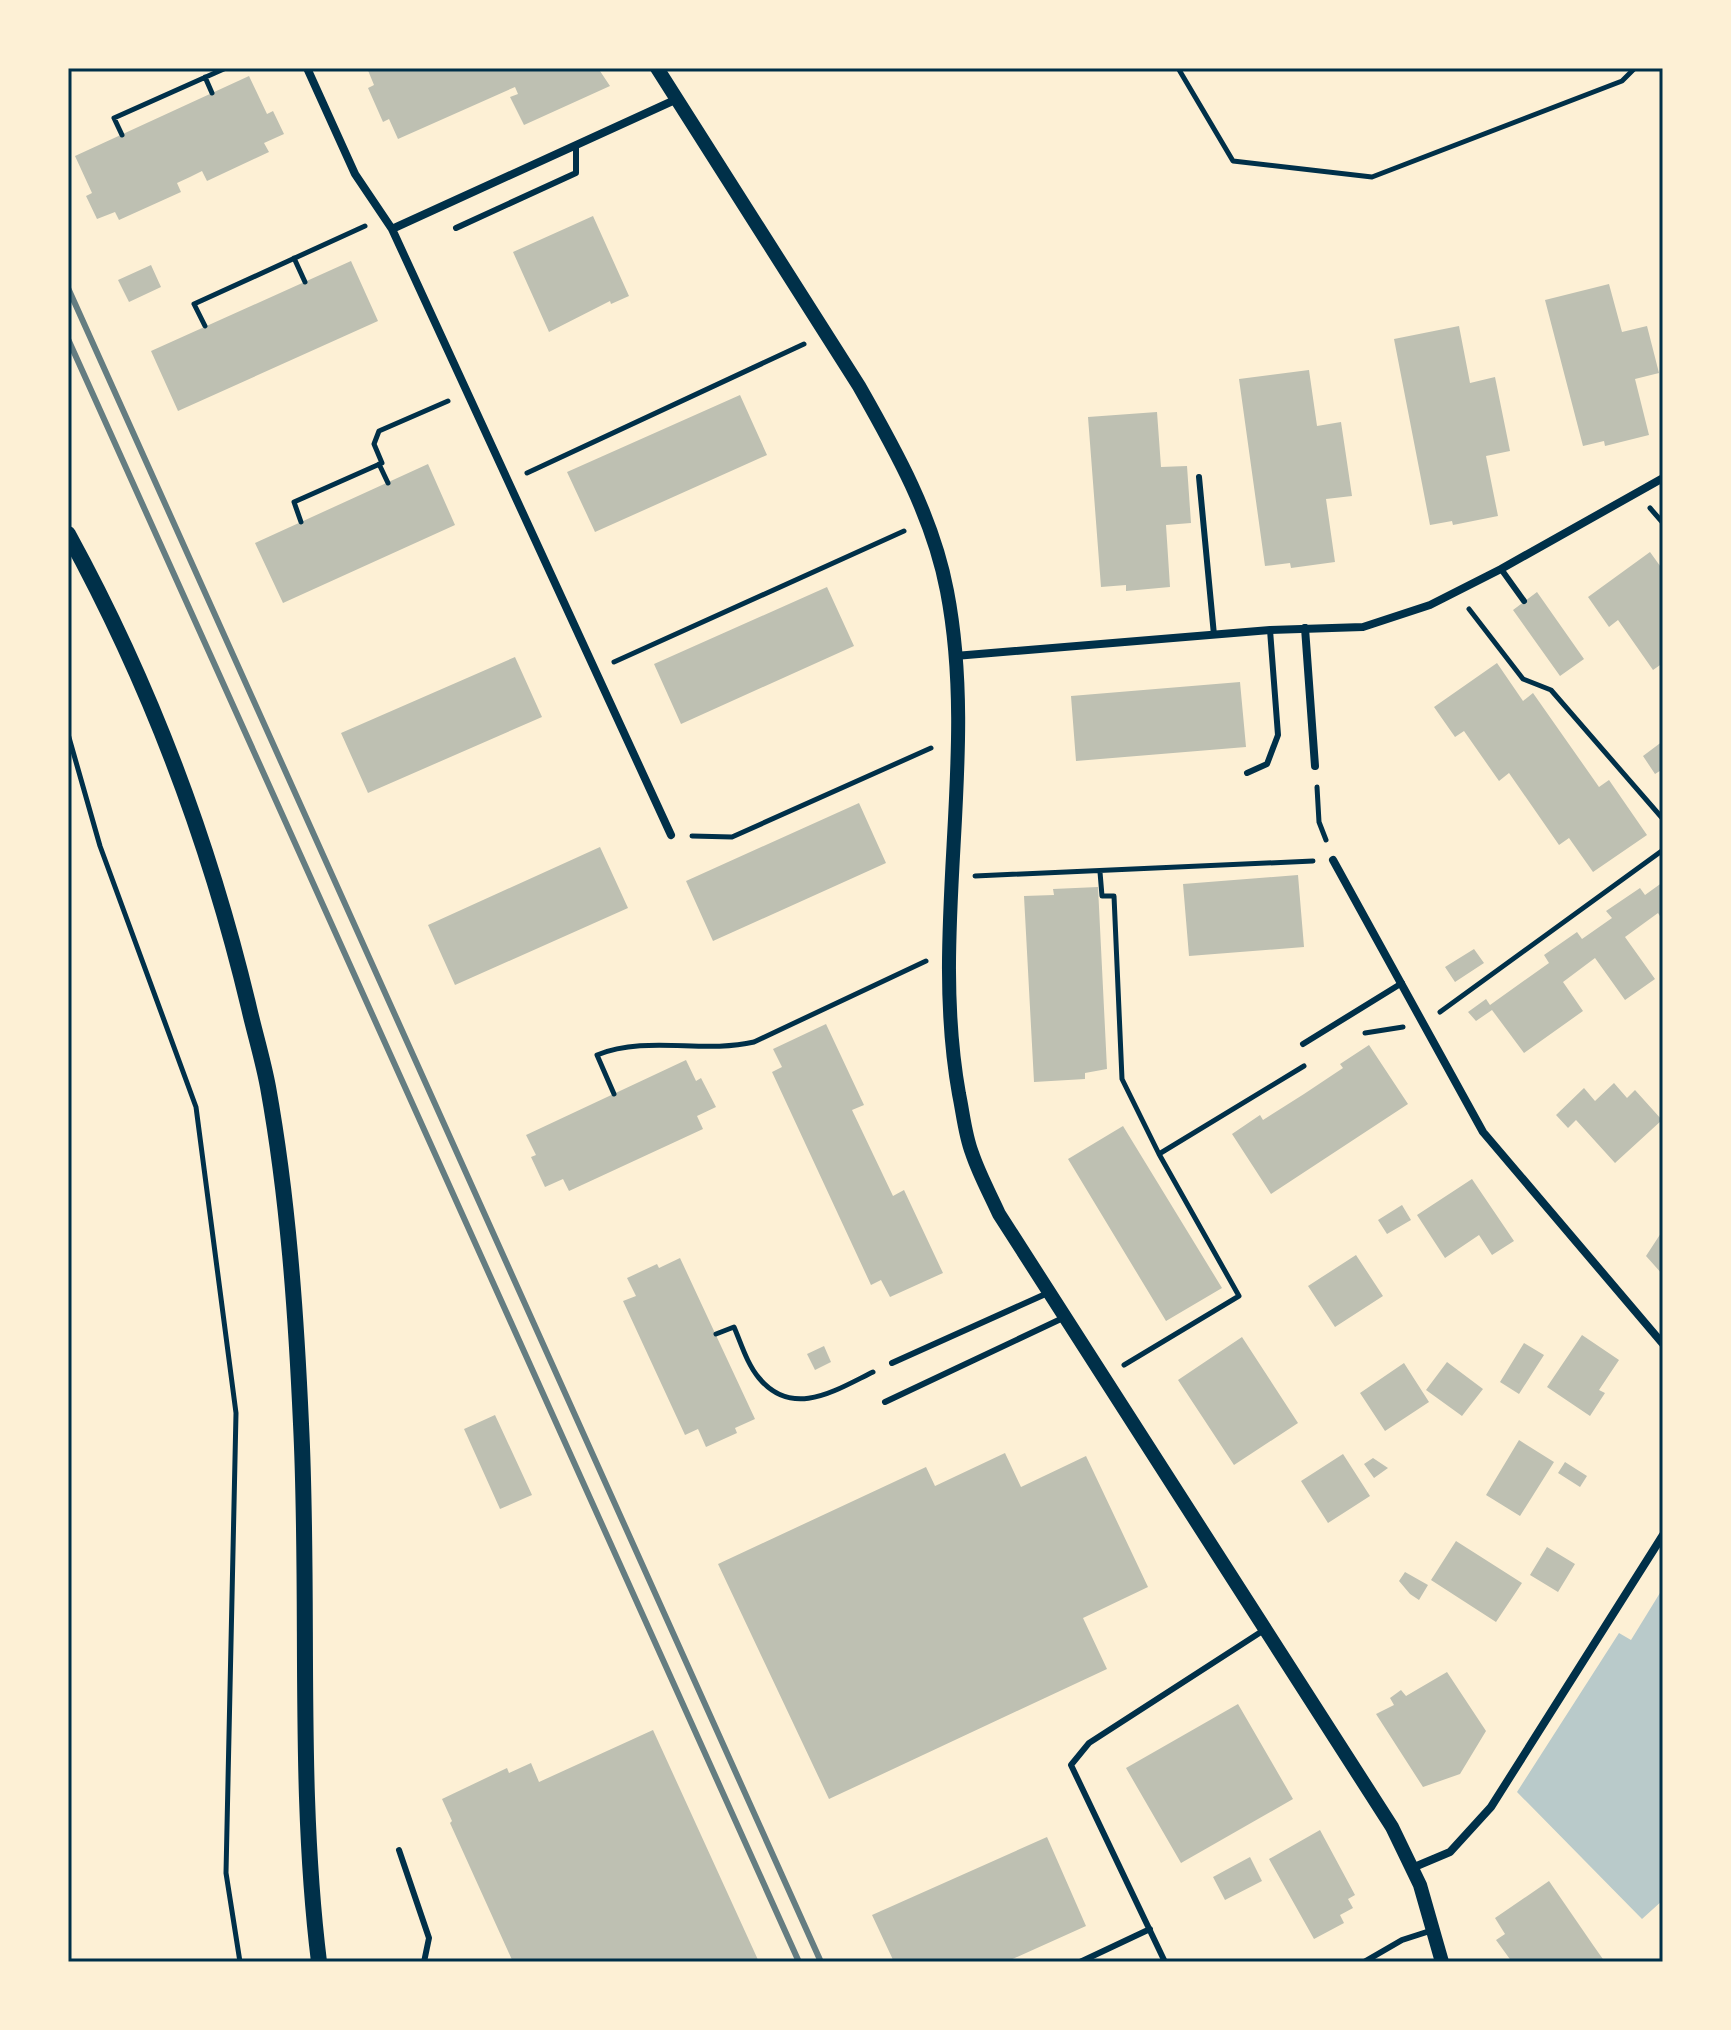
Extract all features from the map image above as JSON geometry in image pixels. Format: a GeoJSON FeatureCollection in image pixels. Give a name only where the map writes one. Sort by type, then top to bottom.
{"type":"FeatureCollection","features":[{"type":"Feature","properties":{"kind":"main road"},"geometry":{"type":"LineString","coordinates":[[68,534],[108,607],[170,756],[215,884],[239,966],[268,1086],[285,1215],[298,1370],[308,1815],[319,1962]]}},
{"type":"Feature","properties":{"kind":"street"},"geometry":{"type":"LineString","coordinates":[[307,68],[355,174],[392,229],[671,835]]}},
{"type":"Feature","properties":{"kind":"street"},"geometry":{"type":"LineString","coordinates":[[658,68],[886,434],[928,520],[947,592],[955,656],[957,737],[949,950],[953,1060],[971,1153],[999,1214],[1392,1827],[1412,1868],[1435,1929],[1442,1962]]}},
{"type":"Feature","properties":{"kind":"street"},"geometry":{"type":"LineString","coordinates":[[392,229],[677,99]]}},
{"type":"Feature","properties":{"kind":"street"},"geometry":{"type":"LineString","coordinates":[[955,656],[1270,630],[1363,627],[1430,605],[1663,478]]}},
{"type":"Feature","properties":{"kind":"street"},"geometry":{"type":"LineString","coordinates":[[1305,628],[1315,766]]}},
{"type":"Feature","properties":{"kind":"street"},"geometry":{"type":"LineString","coordinates":[[1333,860],[1483,1132],[1663,1344]]}},
{"type":"Feature","properties":{"kind":"street"},"geometry":{"type":"LineString","coordinates":[[1412,1868],[1450,1852],[1491,1807],[1663,1535]]}},
{"type":"Feature","properties":{"kind":"lane"},"geometry":{"type":"LineString","coordinates":[[456,228],[576,173],[576,145]]}},
{"type":"Feature","properties":{"kind":"lane"},"geometry":{"type":"LineString","coordinates":[[1199,477],[1214,635]]}},
{"type":"Feature","properties":{"kind":"lane"},"geometry":{"type":"LineString","coordinates":[[1501,569],[1524,601]]}},
{"type":"Feature","properties":{"kind":"lane"},"geometry":{"type":"LineString","coordinates":[[1247,773],[1267,764],[1278,735],[1270,630]]}},
{"type":"Feature","properties":{"kind":"lane"},"geometry":{"type":"LineString","coordinates":[[1303,1044],[1402,983]]}},
{"type":"Feature","properties":{"kind":"lane"},"geometry":{"type":"LineString","coordinates":[[892,1363],[1050,1292]]}},
{"type":"Feature","properties":{"kind":"lane"},"geometry":{"type":"LineString","coordinates":[[885,1402],[1065,1317]]}},
{"type":"Feature","properties":{"kind":"lane"},"geometry":{"type":"LineString","coordinates":[[1165,1962],[1071,1765],[1089,1743],[1267,1628]]}},
{"type":"Feature","properties":{"kind":"lane"},"geometry":{"type":"LineString","coordinates":[[399,1850],[429,1938],[424,1962]]}},
{"type":"Feature","properties":{"kind":"lane"},"geometry":{"type":"LineString","coordinates":[[1080,1962],[1150,1929]]}},
{"type":"Feature","properties":{"kind":"lane"},"geometry":{"type":"LineString","coordinates":[[1364,1962],[1402,1940],[1435,1929]]}},
{"type":"Feature","properties":{"kind":"path"},"geometry":{"type":"LineString","coordinates":[[122,135],[114,118],[226,68]]}},
{"type":"Feature","properties":{"kind":"path"},"geometry":{"type":"LineString","coordinates":[[1178,68],[1233,161],[1372,177],[1622,81],[1635,68]]}},
{"type":"Feature","properties":{"kind":"path"},"geometry":{"type":"LineString","coordinates":[[205,77],[212,93]]}},
{"type":"Feature","properties":{"kind":"path"},"geometry":{"type":"LineString","coordinates":[[205,326],[194,304],[384,218]]}},
{"type":"Feature","properties":{"kind":"path"},"geometry":{"type":"LineString","coordinates":[[294,258],[305,282]]}},
{"type":"Feature","properties":{"kind":"path"},"geometry":{"type":"LineString","coordinates":[[508,482],[826,334]]}},
{"type":"Feature","properties":{"kind":"path"},"geometry":{"type":"LineString","coordinates":[[301,522],[294,502],[382,463],[374,444],[379,431],[467,393]]}},
{"type":"Feature","properties":{"kind":"path"},"geometry":{"type":"LineString","coordinates":[[379,464],[388,483]]}},
{"type":"Feature","properties":{"kind":"path"},"geometry":{"type":"LineString","coordinates":[[595,670],[928,520]]}},
{"type":"Feature","properties":{"kind":"path"},"geometry":{"type":"LineString","coordinates":[[1456,592],[1523,679],[1551,690],[1663,819]]}},
{"type":"Feature","properties":{"kind":"path"},"geometry":{"type":"LineString","coordinates":[[68,734],[100,846],[196,1107],[236,1413],[226,1873],[240,1962]]}},
{"type":"Feature","properties":{"kind":"path"},"geometry":{"type":"LineString","coordinates":[[671,835],[732,837],[957,737]]}},
{"type":"Feature","properties":{"kind":"path"},"geometry":{"type":"LineString","coordinates":[[950,877],[1333,860],[1319,822],[1315,766]]}},
{"type":"Feature","properties":{"kind":"path"},"geometry":{"type":"LineString","coordinates":[[1357,1035],[1424,1024],[1663,850]]}},
{"type":"Feature","properties":{"kind":"path"},"geometry":{"type":"LineString","coordinates":[[1100,872],[1102,896],[1114,896],[1122,1079],[1159,1154],[1239,1296],[1105,1376]]}},
{"type":"Feature","properties":{"kind":"path"},"geometry":{"type":"LineString","coordinates":[[614,1094],[597,1055],[615,1048],[731,1048],[754,1042],[949,950]]}},
{"type":"Feature","properties":{"kind":"path"},"geometry":{"type":"LineString","coordinates":[[1159,1154],[1317,1059]]}},
{"type":"Feature","properties":{"kind":"path"},"geometry":{"type":"LineString","coordinates":[[716,1334],[734,1327],[757,1377],[775,1393],[797,1399],[816,1399],[892,1363]]}},
{"type":"Feature","properties":{"kind":"shaded area"},"geometry":{"type":"Polygon","coordinates":[[[1663,1588],[1663,1900],[1642,1919],[1517,1792],[1619,1633],[1631,1640],[1663,1588]]]}},
{"type":"Feature","properties":{"kind":"building"},"geometry":{"type":"Polygon","coordinates":[[[367,68],[598,68],[610,86],[524,125],[510,97],[518,94],[515,87],[398,139],[389,119],[383,122],[368,88],[374,85],[367,68]]]}},
{"type":"Feature","properties":{"kind":"building"},"geometry":{"type":"Polygon","coordinates":[[[249,76],[267,114],[273,111],[284,134],[264,143],[269,152],[207,181],[202,171],[177,183],[181,192],[119,220],[115,212],[97,219],[86,196],[92,193],[75,156],[249,76]]]}},
{"type":"Feature","properties":{"kind":"building"},"geometry":{"type":"Polygon","coordinates":[[[593,216],[629,296],[611,304],[610,301],[549,332],[513,252],[593,216]]]}},
{"type":"Feature","properties":{"kind":"building"},"geometry":{"type":"Polygon","coordinates":[[[351,261],[378,321],[178,411],[151,351],[351,261]]]}},
{"type":"Feature","properties":{"kind":"building"},"geometry":{"type":"Polygon","coordinates":[[[151,265],[161,287],[129,302],[118,280],[151,265]]]}},
{"type":"Feature","properties":{"kind":"building"},"geometry":{"type":"Polygon","coordinates":[[[1609,284],[1622,332],[1647,326],[1659,373],[1635,379],[1649,435],[1605,446],[1604,441],[1583,446],[1545,300],[1609,284]]]}},
{"type":"Feature","properties":{"kind":"building"},"geometry":{"type":"Polygon","coordinates":[[[1459,326],[1470,383],[1495,377],[1510,451],[1486,456],[1498,516],[1453,525],[1452,521],[1430,525],[1394,339],[1459,326]]]}},
{"type":"Feature","properties":{"kind":"building"},"geometry":{"type":"Polygon","coordinates":[[[1309,370],[1317,426],[1341,422],[1352,496],[1326,499],[1335,562],[1291,568],[1290,563],[1265,566],[1239,379],[1309,370]]]}},
{"type":"Feature","properties":{"kind":"building"},"geometry":{"type":"Polygon","coordinates":[[[740,395],[767,455],[595,532],[567,472],[740,395]]]}},
{"type":"Feature","properties":{"kind":"building"},"geometry":{"type":"Polygon","coordinates":[[[1157,412],[1161,467],[1187,466],[1191,523],[1166,525],[1170,587],[1126,591],[1126,585],[1101,587],[1088,417],[1157,412]]]}},
{"type":"Feature","properties":{"kind":"building"},"geometry":{"type":"Polygon","coordinates":[[[428,464],[455,525],[283,603],[255,543],[428,464]]]}},
{"type":"Feature","properties":{"kind":"building"},"geometry":{"type":"Polygon","coordinates":[[[1650,552],[1663,570],[1663,663],[1653,670],[1618,620],[1609,627],[1588,597],[1650,552]]]}},
{"type":"Feature","properties":{"kind":"building"},"geometry":{"type":"Polygon","coordinates":[[[827,587],[854,646],[681,724],[654,664],[827,587]]]}},
{"type":"Feature","properties":{"kind":"building"},"geometry":{"type":"Polygon","coordinates":[[[1537,592],[1584,659],[1560,676],[1513,610],[1537,592]]]}},
{"type":"Feature","properties":{"kind":"building"},"geometry":{"type":"Polygon","coordinates":[[[515,657],[542,717],[368,793],[341,733],[515,657]]]}},
{"type":"Feature","properties":{"kind":"building"},"geometry":{"type":"Polygon","coordinates":[[[1497,663],[1523,701],[1533,693],[1599,787],[1609,780],[1647,835],[1593,872],[1569,838],[1559,845],[1509,773],[1499,781],[1464,731],[1455,737],[1434,707],[1497,663]]]}},
{"type":"Feature","properties":{"kind":"building"},"geometry":{"type":"Polygon","coordinates":[[[1240,682],[1246,747],[1076,761],[1071,696],[1240,682]]]}},
{"type":"Feature","properties":{"kind":"building"},"geometry":{"type":"Polygon","coordinates":[[[1663,741],[1663,769],[1655,774],[1643,756],[1663,741]]]}},
{"type":"Feature","properties":{"kind":"building"},"geometry":{"type":"Polygon","coordinates":[[[859,803],[886,863],[713,941],[686,881],[859,803]]]}},
{"type":"Feature","properties":{"kind":"building"},"geometry":{"type":"Polygon","coordinates":[[[600,847],[628,908],[455,985],[428,925],[600,847]]]}},
{"type":"Feature","properties":{"kind":"building"},"geometry":{"type":"Polygon","coordinates":[[[1298,875],[1304,947],[1189,956],[1183,884],[1298,875]]]}},
{"type":"Feature","properties":{"kind":"building"},"geometry":{"type":"Polygon","coordinates":[[[1663,882],[1663,921],[1658,913],[1625,937],[1655,979],[1625,1000],[1595,958],[1563,982],[1583,1011],[1524,1053],[1492,1010],[1476,1021],[1468,1012],[1486,999],[1490,1005],[1549,963],[1544,955],[1577,932],[1582,939],[1612,918],[1606,911],[1640,888],[1645,895],[1663,882]]]}},
{"type":"Feature","properties":{"kind":"building"},"geometry":{"type":"Polygon","coordinates":[[[1098,887],[1107,1069],[1085,1073],[1085,1079],[1034,1082],[1024,896],[1054,895],[1053,889],[1098,887]]]}},
{"type":"Feature","properties":{"kind":"building"},"geometry":{"type":"Polygon","coordinates":[[[1474,949],[1484,963],[1455,982],[1445,967],[1474,949]]]}},
{"type":"Feature","properties":{"kind":"building"},"geometry":{"type":"Polygon","coordinates":[[[826,1024],[864,1105],[852,1110],[893,1196],[904,1190],[943,1273],[890,1297],[881,1280],[871,1285],[772,1072],[782,1067],[773,1049],[826,1024]]]}},
{"type":"Feature","properties":{"kind":"building"},"geometry":{"type":"Polygon","coordinates":[[[1369,1045],[1408,1104],[1271,1194],[1232,1134],[1260,1115],[1263,1120],[1304,1094],[1343,1068],[1340,1064],[1369,1045]]]}},
{"type":"Feature","properties":{"kind":"building"},"geometry":{"type":"Polygon","coordinates":[[[686,1060],[696,1081],[701,1078],[716,1107],[697,1116],[703,1129],[569,1191],[563,1179],[545,1187],[531,1157],[536,1155],[526,1135],[686,1060]]]}},
{"type":"Feature","properties":{"kind":"building"},"geometry":{"type":"Polygon","coordinates":[[[1614,1083],[1627,1098],[1635,1090],[1662,1120],[1615,1163],[1576,1120],[1568,1128],[1556,1115],[1584,1088],[1595,1101],[1614,1083]]]}},
{"type":"Feature","properties":{"kind":"building"},"geometry":{"type":"Polygon","coordinates":[[[1123,1126],[1222,1288],[1166,1321],[1068,1159],[1123,1126]]]}},
{"type":"Feature","properties":{"kind":"building"},"geometry":{"type":"Polygon","coordinates":[[[1472,1179],[1514,1241],[1492,1255],[1479,1235],[1445,1258],[1417,1215],[1472,1179]]]}},
{"type":"Feature","properties":{"kind":"building"},"geometry":{"type":"Polygon","coordinates":[[[1402,1205],[1411,1220],[1387,1234],[1378,1220],[1402,1205]]]}},
{"type":"Feature","properties":{"kind":"building"},"geometry":{"type":"Polygon","coordinates":[[[1663,1230],[1663,1275],[1646,1256],[1663,1230]]]}},
{"type":"Feature","properties":{"kind":"building"},"geometry":{"type":"Polygon","coordinates":[[[1356,1255],[1383,1296],[1335,1327],[1308,1286],[1356,1255]]]}},
{"type":"Feature","properties":{"kind":"building"},"geometry":{"type":"Polygon","coordinates":[[[680,1258],[755,1419],[735,1428],[737,1433],[706,1447],[698,1429],[685,1435],[623,1301],[636,1296],[627,1278],[657,1264],[659,1268],[680,1258]]]}},
{"type":"Feature","properties":{"kind":"building"},"geometry":{"type":"Polygon","coordinates":[[[1582,1335],[1619,1360],[1599,1390],[1605,1393],[1590,1416],[1547,1387],[1582,1335]]]}},
{"type":"Feature","properties":{"kind":"building"},"geometry":{"type":"Polygon","coordinates":[[[1242,1337],[1298,1423],[1234,1465],[1178,1380],[1242,1337]]]}},
{"type":"Feature","properties":{"kind":"building"},"geometry":{"type":"Polygon","coordinates":[[[1524,1343],[1544,1355],[1519,1394],[1500,1382],[1524,1343]]]}},
{"type":"Feature","properties":{"kind":"building"},"geometry":{"type":"Polygon","coordinates":[[[824,1346],[831,1362],[815,1370],[807,1354],[824,1346]]]}},
{"type":"Feature","properties":{"kind":"building"},"geometry":{"type":"Polygon","coordinates":[[[1447,1362],[1483,1389],[1462,1416],[1426,1390],[1447,1362]]]}},
{"type":"Feature","properties":{"kind":"building"},"geometry":{"type":"Polygon","coordinates":[[[1404,1363],[1429,1402],[1385,1431],[1360,1393],[1404,1363]]]}},
{"type":"Feature","properties":{"kind":"building"},"geometry":{"type":"Polygon","coordinates":[[[495,1415],[532,1495],[500,1509],[464,1429],[495,1415]]]}},
{"type":"Feature","properties":{"kind":"building"},"geometry":{"type":"Polygon","coordinates":[[[1519,1440],[1554,1462],[1520,1516],[1486,1495],[1519,1440]]]}},
{"type":"Feature","properties":{"kind":"building"},"geometry":{"type":"Polygon","coordinates":[[[1005,1453],[1021,1487],[1086,1456],[1148,1587],[1083,1618],[1107,1669],[829,1799],[718,1564],[926,1467],[935,1486],[1005,1453]]]}},
{"type":"Feature","properties":{"kind":"building"},"geometry":{"type":"Polygon","coordinates":[[[1343,1454],[1370,1496],[1328,1523],[1301,1481],[1343,1454]]]}},
{"type":"Feature","properties":{"kind":"building"},"geometry":{"type":"Polygon","coordinates":[[[1373,1458],[1388,1468],[1374,1478],[1364,1464],[1373,1458]]]}},
{"type":"Feature","properties":{"kind":"building"},"geometry":{"type":"Polygon","coordinates":[[[1565,1462],[1587,1476],[1580,1487],[1558,1473],[1565,1462]]]}},
{"type":"Feature","properties":{"kind":"building"},"geometry":{"type":"Polygon","coordinates":[[[1456,1541],[1522,1583],[1496,1622],[1431,1580],[1456,1541]]]}},
{"type":"Feature","properties":{"kind":"building"},"geometry":{"type":"Polygon","coordinates":[[[1547,1547],[1575,1564],[1558,1592],[1530,1575],[1547,1547]]]}},
{"type":"Feature","properties":{"kind":"building"},"geometry":{"type":"Polygon","coordinates":[[[1405,1572],[1428,1585],[1419,1600],[1399,1581],[1405,1572]]]}},
{"type":"Feature","properties":{"kind":"building"},"geometry":{"type":"Polygon","coordinates":[[[1447,1672],[1486,1731],[1460,1774],[1423,1787],[1376,1714],[1394,1705],[1390,1698],[1401,1690],[1406,1696],[1447,1672]]]}},
{"type":"Feature","properties":{"kind":"building"},"geometry":{"type":"Polygon","coordinates":[[[1238,1704],[1293,1799],[1181,1863],[1126,1768],[1238,1704]]]}},
{"type":"Feature","properties":{"kind":"building"},"geometry":{"type":"Polygon","coordinates":[[[653,1730],[759,1962],[513,1962],[442,1799],[507,1768],[509,1773],[531,1763],[539,1782],[653,1730]]]}},
{"type":"Feature","properties":{"kind":"building"},"geometry":{"type":"Polygon","coordinates":[[[1320,1830],[1355,1895],[1348,1899],[1353,1908],[1340,1915],[1344,1923],[1314,1939],[1269,1859],[1320,1830]]]}},
{"type":"Feature","properties":{"kind":"building"},"geometry":{"type":"Polygon","coordinates":[[[1047,1837],[1086,1926],[1006,1962],[894,1962],[872,1915],[1047,1837]]]}},
{"type":"Feature","properties":{"kind":"building"},"geometry":{"type":"Polygon","coordinates":[[[1250,1857],[1262,1881],[1225,1900],[1213,1877],[1250,1857]]]}},
{"type":"Feature","properties":{"kind":"building"},"geometry":{"type":"Polygon","coordinates":[[[1549,1881],[1605,1962],[1512,1962],[1496,1940],[1505,1934],[1495,1918],[1549,1881]]]}},
{"type":"Feature","properties":{"kind":"railway"},"geometry":{"type":"LineString","coordinates":[[68,288],[821,1962]]}},
{"type":"Feature","properties":{"kind":"railway"},"geometry":{"type":"LineString","coordinates":[[68,339],[799,1962]]}}]}
